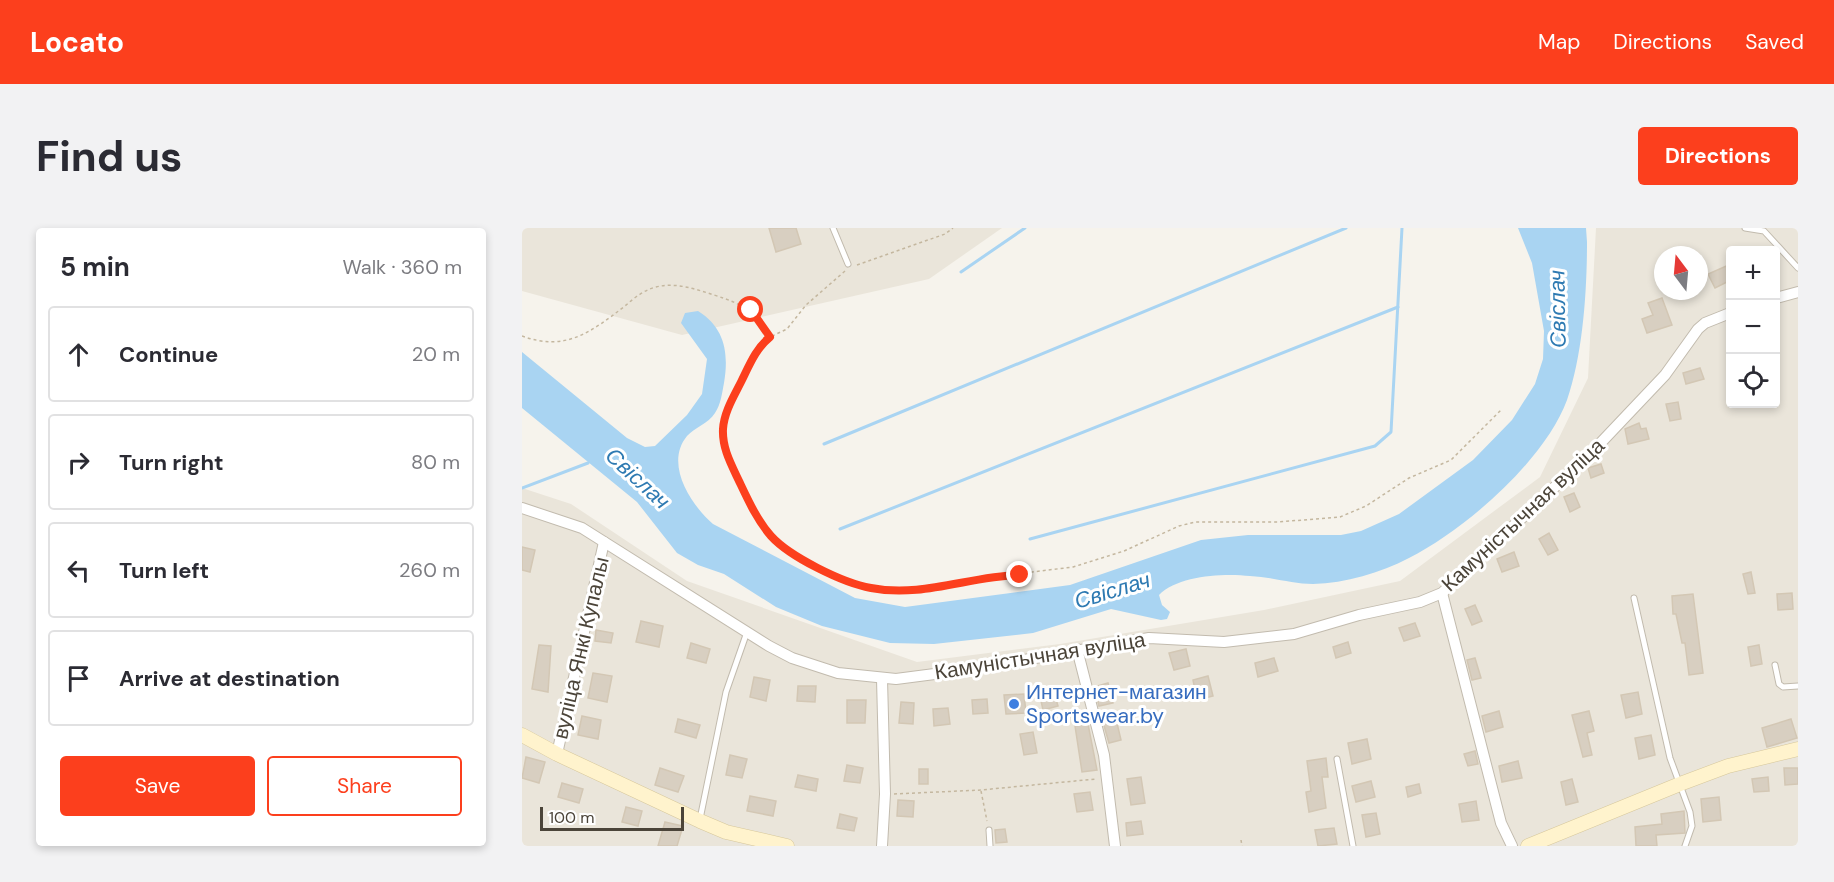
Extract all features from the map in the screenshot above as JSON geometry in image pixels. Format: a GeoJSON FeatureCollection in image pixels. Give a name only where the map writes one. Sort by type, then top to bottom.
{"type":"FeatureCollection","features":[{"type":"Feature","properties":{"kind":"street"},"geometry":{"type":"LineString","coordinates":[[1780,297],[1798,292]]}},
{"type":"Feature","properties":{"kind":"street","name":"Камуністычная вуліца"},"geometry":{"type":"LineString","coordinates":[[522,508],[582,528],[792,658],[814,666],[882,679],[973,669],[1149,638],[1224,642],[1294,634],[1359,615],[1398,608],[1442,593],[1606,437],[1665,375],[1698,329],[1705,323],[1726,315]]}},
{"type":"Feature","properties":{"kind":"street","name":"вуліца Янкі Купалы"},"geometry":{"type":"LineString","coordinates":[[557,754],[604,542]]}},
{"type":"Feature","properties":{"kind":"street"},"geometry":{"type":"LineString","coordinates":[[1442,593],[1501,823],[1512,846]]}},
{"type":"Feature","properties":{"kind":"street"},"geometry":{"type":"LineString","coordinates":[[1077,649],[1104,755],[1115,846]]}},
{"type":"Feature","properties":{"kind":"street"},"geometry":{"type":"LineString","coordinates":[[882,679],[885,794],[882,846]]}},
{"type":"Feature","properties":{"kind":"street"},"geometry":{"type":"LineString","coordinates":[[522,735],[557,754],[700,821],[726,831],[787,846]]}},
{"type":"Feature","properties":{"kind":"street"},"geometry":{"type":"LineString","coordinates":[[1528,846],[1728,766],[1798,749]]}},
{"type":"Feature","properties":{"kind":"lane"},"geometry":{"type":"LineString","coordinates":[[833,228],[848,264]]}},
{"type":"Feature","properties":{"kind":"lane"},"geometry":{"type":"LineString","coordinates":[[1745,228],[1764,231],[1798,268]]}},
{"type":"Feature","properties":{"kind":"lane"},"geometry":{"type":"LineString","coordinates":[[1634,598],[1670,758],[1690,812],[1692,826],[1685,846]]}},
{"type":"Feature","properties":{"kind":"lane"},"geometry":{"type":"LineString","coordinates":[[700,821],[726,692],[747,632]]}},
{"type":"Feature","properties":{"kind":"lane"},"geometry":{"type":"LineString","coordinates":[[1775,665],[1779,684],[1784,687],[1798,686]]}},
{"type":"Feature","properties":{"kind":"lane"},"geometry":{"type":"LineString","coordinates":[[1337,759],[1353,846]]}},
{"type":"Feature","properties":{"kind":"lane"},"geometry":{"type":"LineString","coordinates":[[989,830],[990,846]]}},
{"type":"Feature","properties":{"kind":"path"},"geometry":{"type":"LineString","coordinates":[[953,228],[945,234],[860,265],[848,264],[837,279],[807,305],[787,329],[770,337],[757,350],[725,420],[724,441],[732,467],[758,519],[781,546],[856,584],[887,591],[922,590],[982,578],[1073,567],[1116,554],[1179,526],[1195,522],[1287,522],[1340,517],[1366,506],[1402,482],[1451,460],[1502,409]]}},
{"type":"Feature","properties":{"kind":"path"},"geometry":{"type":"LineString","coordinates":[[522,336],[546,343],[572,340],[599,324],[639,294],[654,287],[669,285],[695,289],[743,305],[756,315],[770,337]]}},
{"type":"Feature","properties":{"kind":"path"},"geometry":{"type":"LineString","coordinates":[[885,794],[981,790],[1107,778]]}},
{"type":"Feature","properties":{"kind":"path"},"geometry":{"type":"LineString","coordinates":[[981,790],[989,830]]}},
{"type":"Feature","properties":{"kind":"path"},"geometry":{"type":"LineString","coordinates":[[1241,840],[1242,846]]}},
{"type":"Feature","properties":{"kind":"shaded area"},"geometry":{"type":"Polygon","coordinates":[[[522,228],[1002,228],[929,279],[682,335],[522,291],[522,228]]]}},
{"type":"Feature","properties":{"kind":"shaded area"},"geometry":{"type":"Polygon","coordinates":[[[1596,228],[1798,228],[1798,846],[522,846],[522,488],[571,504],[687,581],[917,662],[1060,644],[1264,610],[1400,581],[1540,477],[1588,378],[1596,228]]]}},
{"type":"Feature","properties":{"kind":"water","name":"Свіслач"},"geometry":{"type":"Polygon","coordinates":[[[1518,228],[1586,228],[1587,242],[1583,322],[1577,363],[1567,400],[1541,446],[1522,469],[1501,491],[1455,530],[1409,558],[1386,568],[1350,579],[1313,584],[1240,575],[1215,575],[1190,579],[1167,588],[1159,595],[1162,605],[1170,612],[1167,619],[1161,620],[1111,609],[1033,633],[934,644],[890,643],[822,626],[776,607],[724,574],[698,565],[677,553],[637,502],[522,408],[522,352],[627,438],[645,447],[655,446],[687,415],[702,394],[707,359],[681,323],[685,313],[698,311],[714,325],[723,342],[726,361],[724,383],[715,413],[687,436],[678,459],[679,471],[689,495],[713,524],[855,598],[905,607],[1070,585],[1201,540],[1248,535],[1341,535],[1361,531],[1399,514],[1473,460],[1512,420],[1535,384],[1543,359],[1544,331],[1532,263],[1518,228]]]}},
{"type":"Feature","properties":{"kind":"building"},"geometry":{"type":"Polygon","coordinates":[[[769,228],[796,228],[801,244],[776,252],[769,228]]]}},
{"type":"Feature","properties":{"kind":"building"},"geometry":{"type":"Polygon","coordinates":[[[1726,266],[1726,282],[1715,288],[1708,274],[1726,266]]]}},
{"type":"Feature","properties":{"kind":"building"},"geometry":{"type":"Polygon","coordinates":[[[1663,300],[1672,325],[1647,333],[1642,319],[1653,315],[1648,303],[1663,300]]]}},
{"type":"Feature","properties":{"kind":"building"},"geometry":{"type":"Polygon","coordinates":[[[1700,368],[1704,379],[1686,384],[1683,373],[1700,368]]]}},
{"type":"Feature","properties":{"kind":"building"},"geometry":{"type":"Polygon","coordinates":[[[1678,402],[1681,419],[1670,421],[1666,404],[1678,402]]]}},
{"type":"Feature","properties":{"kind":"building"},"geometry":{"type":"Polygon","coordinates":[[[1639,423],[1641,429],[1646,428],[1649,439],[1628,444],[1625,429],[1639,423]]]}},
{"type":"Feature","properties":{"kind":"building"},"geometry":{"type":"Polygon","coordinates":[[[1601,464],[1604,473],[1591,478],[1588,468],[1601,464]]]}},
{"type":"Feature","properties":{"kind":"building"},"geometry":{"type":"Polygon","coordinates":[[[1574,493],[1580,507],[1570,512],[1564,497],[1574,493]]]}},
{"type":"Feature","properties":{"kind":"building"},"geometry":{"type":"Polygon","coordinates":[[[1549,533],[1558,550],[1548,555],[1539,539],[1549,533]]]}},
{"type":"Feature","properties":{"kind":"building"},"geometry":{"type":"Polygon","coordinates":[[[522,547],[535,550],[530,572],[522,570],[522,547]]]}},
{"type":"Feature","properties":{"kind":"building"},"geometry":{"type":"Polygon","coordinates":[[[1514,552],[1519,566],[1502,572],[1497,559],[1514,552]]]}},
{"type":"Feature","properties":{"kind":"building"},"geometry":{"type":"Polygon","coordinates":[[[1751,572],[1755,593],[1748,594],[1743,574],[1751,572]]]}},
{"type":"Feature","properties":{"kind":"building"},"geometry":{"type":"Polygon","coordinates":[[[1792,593],[1793,609],[1778,610],[1777,594],[1792,593]]]}},
{"type":"Feature","properties":{"kind":"building"},"geometry":{"type":"Polygon","coordinates":[[[1693,594],[1703,673],[1689,675],[1685,643],[1682,643],[1676,614],[1673,614],[1672,596],[1693,594]]]}},
{"type":"Feature","properties":{"kind":"building"},"geometry":{"type":"Polygon","coordinates":[[[1475,605],[1482,621],[1472,625],[1465,609],[1475,605]]]}},
{"type":"Feature","properties":{"kind":"building"},"geometry":{"type":"Polygon","coordinates":[[[641,621],[663,626],[659,647],[636,642],[641,621]]]}},
{"type":"Feature","properties":{"kind":"building"},"geometry":{"type":"Polygon","coordinates":[[[1415,623],[1420,636],[1404,641],[1399,628],[1415,623]]]}},
{"type":"Feature","properties":{"kind":"building"},"geometry":{"type":"Polygon","coordinates":[[[596,630],[613,633],[611,643],[595,641],[596,630]]]}},
{"type":"Feature","properties":{"kind":"building"},"geometry":{"type":"Polygon","coordinates":[[[1348,642],[1351,653],[1336,658],[1333,647],[1348,642]]]}},
{"type":"Feature","properties":{"kind":"building"},"geometry":{"type":"Polygon","coordinates":[[[691,643],[710,649],[706,663],[687,658],[691,643]]]}},
{"type":"Feature","properties":{"kind":"building"},"geometry":{"type":"Polygon","coordinates":[[[539,645],[551,646],[548,692],[532,689],[539,645]]]}},
{"type":"Feature","properties":{"kind":"building"},"geometry":{"type":"Polygon","coordinates":[[[1759,645],[1762,664],[1751,666],[1748,647],[1759,645]]]}},
{"type":"Feature","properties":{"kind":"building"},"geometry":{"type":"Polygon","coordinates":[[[1186,649],[1190,666],[1174,670],[1169,653],[1186,649]]]}},
{"type":"Feature","properties":{"kind":"building"},"geometry":{"type":"Polygon","coordinates":[[[1274,658],[1278,671],[1258,677],[1255,663],[1274,658]]]}},
{"type":"Feature","properties":{"kind":"building"},"geometry":{"type":"Polygon","coordinates":[[[1475,658],[1481,678],[1472,680],[1467,660],[1475,658]]]}},
{"type":"Feature","properties":{"kind":"building"},"geometry":{"type":"Polygon","coordinates":[[[593,673],[612,676],[607,702],[588,698],[593,673]]]}},
{"type":"Feature","properties":{"kind":"building"},"geometry":{"type":"Polygon","coordinates":[[[1208,676],[1213,696],[1197,700],[1193,680],[1208,676]]]}},
{"type":"Feature","properties":{"kind":"building"},"geometry":{"type":"Polygon","coordinates":[[[754,677],[770,680],[766,701],[750,697],[754,677]]]}},
{"type":"Feature","properties":{"kind":"building"},"geometry":{"type":"Polygon","coordinates":[[[1108,683],[1113,703],[1099,706],[1094,687],[1108,683]]]}},
{"type":"Feature","properties":{"kind":"building"},"geometry":{"type":"Polygon","coordinates":[[[798,686],[816,686],[815,702],[797,701],[798,686]]]}},
{"type":"Feature","properties":{"kind":"building"},"geometry":{"type":"Polygon","coordinates":[[[1054,692],[1058,706],[1043,710],[1040,696],[1054,692]]]}},
{"type":"Feature","properties":{"kind":"building"},"geometry":{"type":"Polygon","coordinates":[[[1638,692],[1642,714],[1626,718],[1621,695],[1638,692]]]}},
{"type":"Feature","properties":{"kind":"building"},"geometry":{"type":"Polygon","coordinates":[[[1024,694],[1026,713],[1006,714],[1004,695],[1024,694]]]}},
{"type":"Feature","properties":{"kind":"building"},"geometry":{"type":"Polygon","coordinates":[[[987,699],[988,713],[973,714],[972,700],[987,699]]]}},
{"type":"Feature","properties":{"kind":"building"},"geometry":{"type":"Polygon","coordinates":[[[847,700],[866,700],[865,723],[847,723],[847,700]]]}},
{"type":"Feature","properties":{"kind":"building"},"geometry":{"type":"Polygon","coordinates":[[[901,702],[914,703],[913,724],[899,723],[901,702]]]}},
{"type":"Feature","properties":{"kind":"building"},"geometry":{"type":"Polygon","coordinates":[[[948,708],[950,724],[934,726],[933,709],[948,708]]]}},
{"type":"Feature","properties":{"kind":"building"},"geometry":{"type":"Polygon","coordinates":[[[1499,711],[1503,727],[1486,732],[1482,716],[1499,711]]]}},
{"type":"Feature","properties":{"kind":"building"},"geometry":{"type":"Polygon","coordinates":[[[1589,711],[1594,731],[1587,733],[1592,755],[1583,757],[1572,715],[1589,711]]]}},
{"type":"Feature","properties":{"kind":"building"},"geometry":{"type":"Polygon","coordinates":[[[582,716],[601,720],[598,739],[578,735],[582,716]]]}},
{"type":"Feature","properties":{"kind":"building"},"geometry":{"type":"Polygon","coordinates":[[[678,719],[700,725],[696,738],[675,732],[678,719]]]}},
{"type":"Feature","properties":{"kind":"building"},"geometry":{"type":"Polygon","coordinates":[[[1116,719],[1121,740],[1109,743],[1103,722],[1116,719]]]}},
{"type":"Feature","properties":{"kind":"building"},"geometry":{"type":"Polygon","coordinates":[[[1791,719],[1797,738],[1767,747],[1762,728],[1791,719]]]}},
{"type":"Feature","properties":{"kind":"building"},"geometry":{"type":"Polygon","coordinates":[[[1088,724],[1097,770],[1082,772],[1075,726],[1088,724]]]}},
{"type":"Feature","properties":{"kind":"building"},"geometry":{"type":"Polygon","coordinates":[[[1033,732],[1037,753],[1024,755],[1020,734],[1033,732]]]}},
{"type":"Feature","properties":{"kind":"building"},"geometry":{"type":"Polygon","coordinates":[[[1651,735],[1655,755],[1639,759],[1635,738],[1651,735]]]}},
{"type":"Feature","properties":{"kind":"building"},"geometry":{"type":"Polygon","coordinates":[[[1367,739],[1371,759],[1352,764],[1348,743],[1367,739]]]}},
{"type":"Feature","properties":{"kind":"building"},"geometry":{"type":"Polygon","coordinates":[[[1475,751],[1478,764],[1468,766],[1464,754],[1475,751]]]}},
{"type":"Feature","properties":{"kind":"building"},"geometry":{"type":"Polygon","coordinates":[[[730,755],[747,759],[742,778],[726,775],[730,755]]]}},
{"type":"Feature","properties":{"kind":"building"},"geometry":{"type":"Polygon","coordinates":[[[526,757],[545,762],[539,783],[522,778],[526,757]]]}},
{"type":"Feature","properties":{"kind":"building"},"geometry":{"type":"Polygon","coordinates":[[[1326,758],[1328,777],[1322,777],[1326,808],[1309,812],[1306,792],[1311,791],[1307,761],[1326,758]]]}},
{"type":"Feature","properties":{"kind":"building"},"geometry":{"type":"Polygon","coordinates":[[[1518,761],[1522,778],[1502,782],[1499,766],[1518,761]]]}},
{"type":"Feature","properties":{"kind":"building"},"geometry":{"type":"Polygon","coordinates":[[[847,765],[863,768],[860,783],[844,781],[847,765]]]}},
{"type":"Feature","properties":{"kind":"building"},"geometry":{"type":"Polygon","coordinates":[[[660,768],[684,776],[678,792],[655,785],[660,768]]]}},
{"type":"Feature","properties":{"kind":"building"},"geometry":{"type":"Polygon","coordinates":[[[1784,768],[1798,768],[1798,784],[1785,785],[1784,768]]]}},
{"type":"Feature","properties":{"kind":"building"},"geometry":{"type":"Polygon","coordinates":[[[919,769],[928,769],[928,784],[919,784],[919,769]]]}},
{"type":"Feature","properties":{"kind":"building"},"geometry":{"type":"Polygon","coordinates":[[[798,775],[818,779],[816,791],[795,787],[798,775]]]}},
{"type":"Feature","properties":{"kind":"building"},"geometry":{"type":"Polygon","coordinates":[[[1141,777],[1145,803],[1131,805],[1127,779],[1141,777]]]}},
{"type":"Feature","properties":{"kind":"building"},"geometry":{"type":"Polygon","coordinates":[[[1768,777],[1769,791],[1754,792],[1752,779],[1768,777]]]}},
{"type":"Feature","properties":{"kind":"building"},"geometry":{"type":"Polygon","coordinates":[[[1572,779],[1578,802],[1566,805],[1561,782],[1572,779]]]}},
{"type":"Feature","properties":{"kind":"building"},"geometry":{"type":"Polygon","coordinates":[[[1371,781],[1375,797],[1356,802],[1352,786],[1371,781]]]}},
{"type":"Feature","properties":{"kind":"building"},"geometry":{"type":"Polygon","coordinates":[[[562,783],[583,789],[579,803],[558,797],[562,783]]]}},
{"type":"Feature","properties":{"kind":"building"},"geometry":{"type":"Polygon","coordinates":[[[1419,784],[1421,793],[1408,797],[1406,787],[1419,784]]]}},
{"type":"Feature","properties":{"kind":"building"},"geometry":{"type":"Polygon","coordinates":[[[1090,792],[1093,810],[1077,812],[1074,794],[1090,792]]]}},
{"type":"Feature","properties":{"kind":"building"},"geometry":{"type":"Polygon","coordinates":[[[750,796],[776,801],[773,816],[747,811],[750,796]]]}},
{"type":"Feature","properties":{"kind":"building"},"geometry":{"type":"Polygon","coordinates":[[[1719,797],[1721,820],[1703,822],[1701,799],[1719,797]]]}},
{"type":"Feature","properties":{"kind":"building"},"geometry":{"type":"Polygon","coordinates":[[[898,800],[914,801],[913,817],[897,816],[898,800]]]}},
{"type":"Feature","properties":{"kind":"building"},"geometry":{"type":"Polygon","coordinates":[[[1476,801],[1479,820],[1462,822],[1459,804],[1476,801]]]}},
{"type":"Feature","properties":{"kind":"building"},"geometry":{"type":"Polygon","coordinates":[[[626,807],[642,811],[638,826],[622,822],[626,807]]]}},
{"type":"Feature","properties":{"kind":"building"},"geometry":{"type":"Polygon","coordinates":[[[1684,811],[1685,833],[1656,835],[1657,846],[1636,846],[1635,827],[1662,824],[1661,814],[1684,811]]]}},
{"type":"Feature","properties":{"kind":"building"},"geometry":{"type":"Polygon","coordinates":[[[1376,813],[1380,834],[1366,837],[1362,815],[1376,813]]]}},
{"type":"Feature","properties":{"kind":"building"},"geometry":{"type":"Polygon","coordinates":[[[840,814],[857,818],[854,831],[837,828],[840,814]]]}},
{"type":"Feature","properties":{"kind":"building"},"geometry":{"type":"Polygon","coordinates":[[[1141,821],[1143,834],[1127,836],[1126,823],[1141,821]]]}},
{"type":"Feature","properties":{"kind":"building"},"geometry":{"type":"Polygon","coordinates":[[[665,822],[683,826],[677,846],[658,846],[665,822]]]}},
{"type":"Feature","properties":{"kind":"building"},"geometry":{"type":"Polygon","coordinates":[[[1334,828],[1337,844],[1318,846],[1315,830],[1334,828]]]}},
{"type":"Feature","properties":{"kind":"building"},"geometry":{"type":"Polygon","coordinates":[[[1005,829],[1007,842],[996,843],[995,830],[1005,829]]]}},
{"type":"Feature","properties":{"kind":"waterway"},"geometry":{"type":"LineString","coordinates":[[961,272],[1025,228]]}},
{"type":"Feature","properties":{"kind":"waterway"},"geometry":{"type":"LineString","coordinates":[[824,444],[1346,228]]}},
{"type":"Feature","properties":{"kind":"waterway"},"geometry":{"type":"LineString","coordinates":[[1030,539],[1375,446],[1391,432],[1402,228]]}},
{"type":"Feature","properties":{"kind":"waterway"},"geometry":{"type":"LineString","coordinates":[[840,529],[1398,307]]}},
{"type":"Feature","properties":{"kind":"waterway"},"geometry":{"type":"LineString","coordinates":[[522,488],[588,463]]}},
{"type":"Feature","properties":{"kind":"place","name":"Интернет-магазин Sportswear.by"},"geometry":{"type":"Point","coordinates":[1014,704]}},
{"type":"Feature","properties":{"kind":"route"},"geometry":{"type":"LineString","coordinates":[[751,310],[770,337],[757,350],[735,393],[725,420],[724,441],[727,455],[755,513],[762,525],[781,546],[856,584],[887,591],[904,592],[982,578],[1020,575]]}}]}
